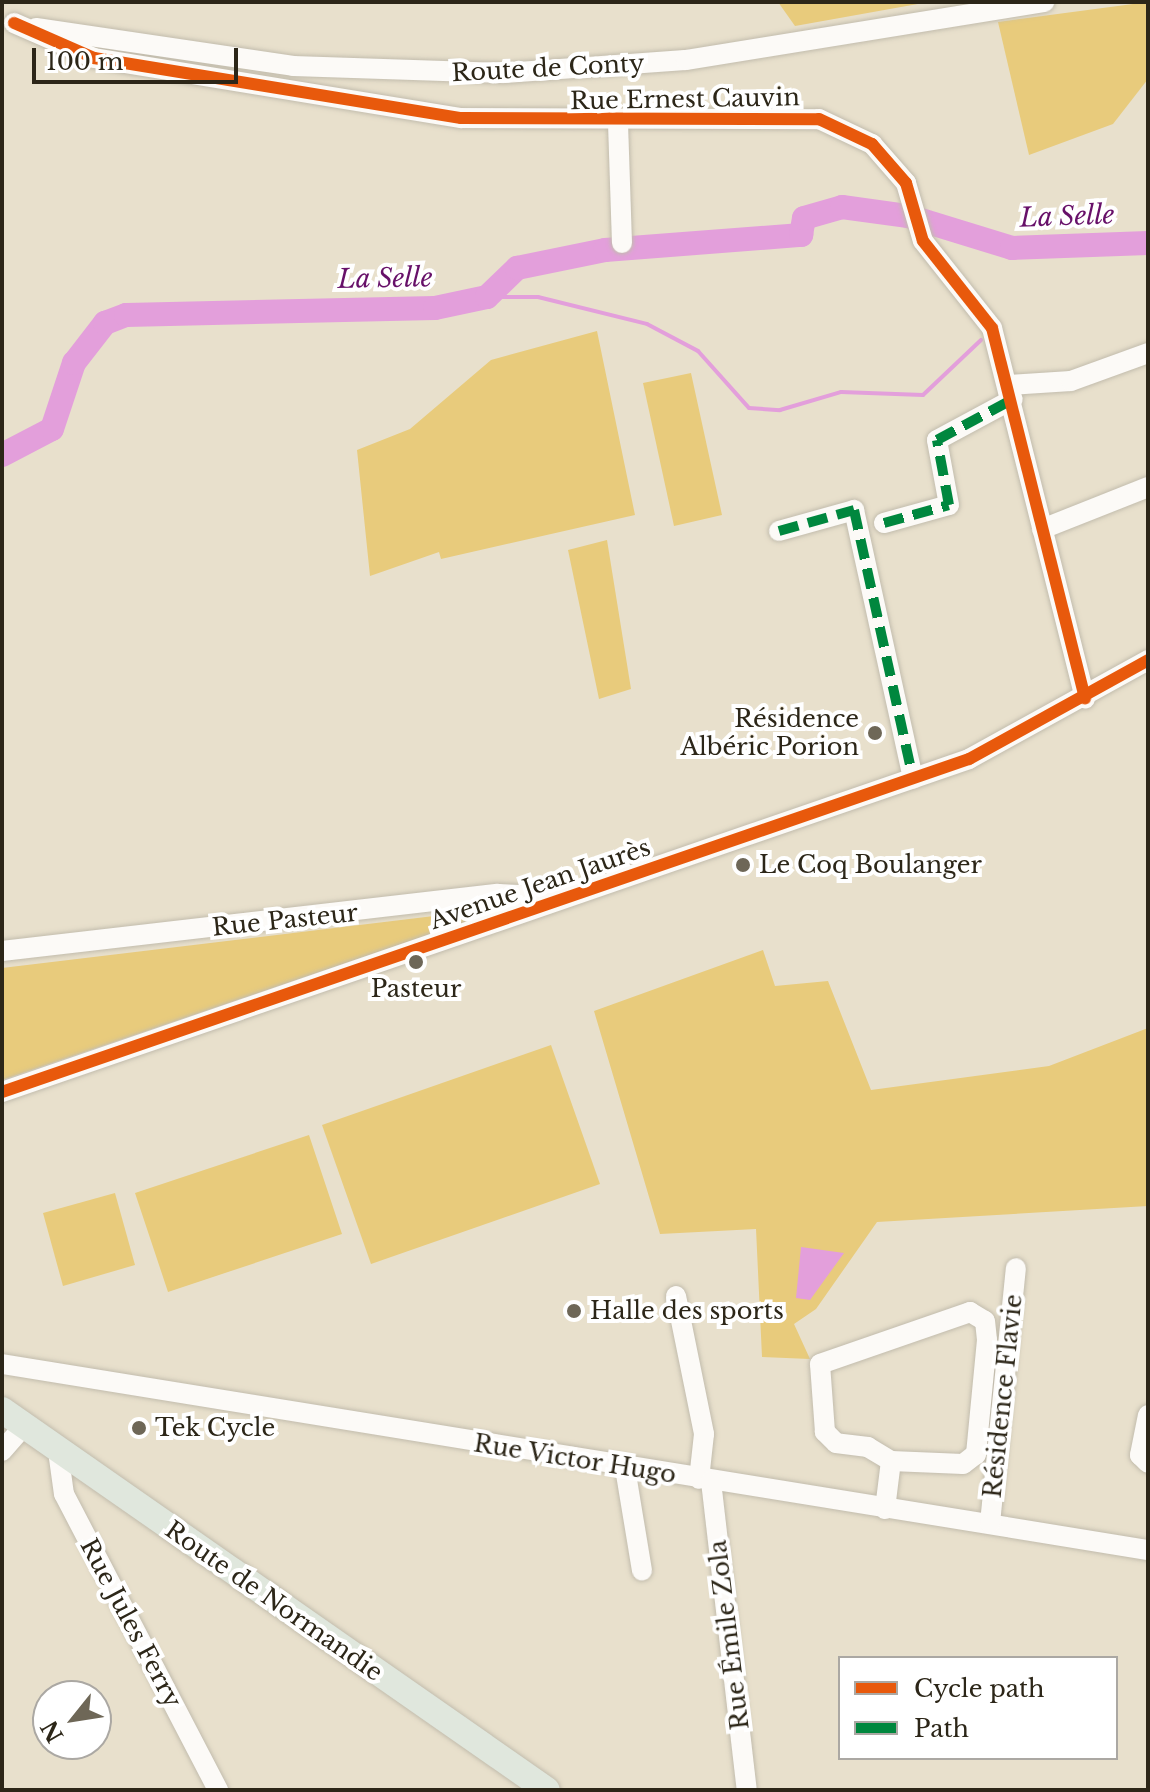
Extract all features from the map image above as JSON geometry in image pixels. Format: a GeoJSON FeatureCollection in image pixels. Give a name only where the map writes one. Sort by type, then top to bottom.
{"type":"FeatureCollection","features":[{"type":"Feature","properties":{"kind":"main road","name":"Route de Normandie"},"geometry":{"type":"LineString","coordinates":[[2,1410],[547,1790]]}},
{"type":"Feature","properties":{"kind":"street","name":"Route de Conty"},"geometry":{"type":"LineString","coordinates":[[49,37],[293,66],[504,73],[686,60],[1044,2]]}},
{"type":"Feature","properties":{"kind":"street"},"geometry":{"type":"LineString","coordinates":[[8,21],[49,37]]}},
{"type":"Feature","properties":{"kind":"street","name":"Rue Ernest Cauvin"},"geometry":{"type":"LineString","coordinates":[[49,37],[183,75],[461,118],[618,123],[819,119],[891,161],[916,219],[985,315],[1011,392],[1085,698]]}},
{"type":"Feature","properties":{"kind":"street"},"geometry":{"type":"LineString","coordinates":[[618,123],[622,243]]}},
{"type":"Feature","properties":{"kind":"street"},"geometry":{"type":"LineString","coordinates":[[884,523],[949,505],[937,440],[1011,392],[1071,381],[1148,353]]}},
{"type":"Feature","properties":{"kind":"street"},"geometry":{"type":"LineString","coordinates":[[1042,529],[1148,487]]}},
{"type":"Feature","properties":{"kind":"street"},"geometry":{"type":"LineString","coordinates":[[779,531],[854,510],[913,779]]}},
{"type":"Feature","properties":{"kind":"street","name":"Avenue Jean Jaurès"},"geometry":{"type":"LineString","coordinates":[[2,1092],[913,779],[981,753],[1085,698],[1148,660]]}},
{"type":"Feature","properties":{"kind":"street","name":"Rue Pasteur"},"geometry":{"type":"LineString","coordinates":[[2,951],[474,900],[568,898]]}},
{"type":"Feature","properties":{"kind":"street"},"geometry":{"type":"LineString","coordinates":[[474,900],[481,927]]}},
{"type":"Feature","properties":{"kind":"street","name":"Résidence Flavie"},"geometry":{"type":"LineString","coordinates":[[990,1523],[1016,1268]]}},
{"type":"Feature","properties":{"kind":"street","name":"Rue Émile Zola"},"geometry":{"type":"LineString","coordinates":[[676,1296],[704,1434],[705,1480],[747,1790]]}},
{"type":"Feature","properties":{"kind":"street"},"geometry":{"type":"LineString","coordinates":[[970,1312],[985,1321],[987,1340],[976,1454],[963,1464],[891,1461],[868,1447],[836,1443],[825,1432],[820,1364],[970,1312]]}},
{"type":"Feature","properties":{"kind":"street","name":"Rue Victor Hugo"},"geometry":{"type":"LineString","coordinates":[[2,1364],[625,1468],[1148,1550]]}},
{"type":"Feature","properties":{"kind":"street"},"geometry":{"type":"LineString","coordinates":[[1148,1415],[1140,1455],[1148,1463]]}},
{"type":"Feature","properties":{"kind":"street"},"geometry":{"type":"LineString","coordinates":[[2,1451],[24,1426]]}},
{"type":"Feature","properties":{"kind":"street","name":"Rue Jules Ferry"},"geometry":{"type":"LineString","coordinates":[[58,1451],[64,1494],[218,1790]]}},
{"type":"Feature","properties":{"kind":"street"},"geometry":{"type":"LineString","coordinates":[[885,1509],[891,1461]]}},
{"type":"Feature","properties":{"kind":"street"},"geometry":{"type":"LineString","coordinates":[[625,1468],[642,1571]]}},
{"type":"Feature","properties":{"kind":"shaded area"},"geometry":{"type":"Polygon","coordinates":[[[778,2],[929,2],[795,26],[778,2]]]}},
{"type":"Feature","properties":{"kind":"shaded area"},"geometry":{"type":"Polygon","coordinates":[[[1148,2],[1148,79],[1113,124],[1029,155],[998,22],[1148,2]]]}},
{"type":"Feature","properties":{"kind":"shaded area"},"geometry":{"type":"Polygon","coordinates":[[[597,331],[635,515],[441,559],[439,552],[370,576],[357,450],[410,429],[491,360],[597,331]]]}},
{"type":"Feature","properties":{"kind":"shaded area"},"geometry":{"type":"Polygon","coordinates":[[[691,373],[722,515],[674,526],[643,383],[691,373]]]}},
{"type":"Feature","properties":{"kind":"shaded area"},"geometry":{"type":"Polygon","coordinates":[[[607,540],[631,689],[599,699],[568,550],[607,540]]]}},
{"type":"Feature","properties":{"kind":"shaded area"},"geometry":{"type":"Polygon","coordinates":[[[467,912],[469,921],[2,1080],[2,968],[467,912]]]}},
{"type":"Feature","properties":{"kind":"shaded area"},"geometry":{"type":"Polygon","coordinates":[[[763,950],[775,986],[828,981],[871,1090],[1049,1066],[1148,1028],[1148,1206],[877,1222],[816,1309],[794,1324],[810,1359],[762,1357],[756,1229],[660,1234],[594,1011],[763,950]]]}},
{"type":"Feature","properties":{"kind":"shaded area"},"geometry":{"type":"Polygon","coordinates":[[[551,1045],[600,1184],[371,1264],[322,1125],[551,1045]]]}},
{"type":"Feature","properties":{"kind":"shaded area"},"geometry":{"type":"Polygon","coordinates":[[[309,1135],[342,1234],[168,1292],[135,1193],[309,1135]]]}},
{"type":"Feature","properties":{"kind":"shaded area"},"geometry":{"type":"Polygon","coordinates":[[[115,1193],[135,1265],[63,1286],[43,1213],[115,1193]]]}},
{"type":"Feature","properties":{"kind":"shaded area"},"geometry":{"type":"Polygon","coordinates":[[[801,1247],[844,1253],[810,1300],[796,1298],[801,1247]]]}},
{"type":"Feature","properties":{"kind":"waterway","name":"La Selle"},"geometry":{"type":"LineString","coordinates":[[2,455],[52,429],[74,363],[105,323],[126,315],[435,308],[487,297],[517,268],[605,250],[801,235],[804,218],[842,207],[908,216],[1012,248],[1148,243]]}},
{"type":"Feature","properties":{"kind":"waterway"},"geometry":{"type":"LineString","coordinates":[[487,297],[538,297],[647,324],[698,351],[749,408],[780,410],[841,392],[923,395],[981,340]]}},
{"type":"Feature","properties":{"kind":"marked path"},"geometry":{"type":"LineString","coordinates":[[884,523],[949,505],[937,440],[1013,399]]}},
{"type":"Feature","properties":{"kind":"marked path"},"geometry":{"type":"LineString","coordinates":[[779,531],[854,510],[913,779]]}},
{"type":"Feature","properties":{"kind":"cycle path"},"geometry":{"type":"LineString","coordinates":[[14,23],[94,58],[461,118],[819,119],[872,144],[906,183],[923,241],[992,328],[1085,698]]}},
{"type":"Feature","properties":{"kind":"cycle path"},"geometry":{"type":"LineString","coordinates":[[2,1092],[969,759],[1148,660]]}},
{"type":"Feature","properties":{"kind":"place","name":"Résidence Albéric Porion"},"geometry":{"type":"Point","coordinates":[875,733]}},
{"type":"Feature","properties":{"kind":"place","name":"Le Coq Boulanger"},"geometry":{"type":"Point","coordinates":[743,865]}},
{"type":"Feature","properties":{"kind":"place","name":"Pasteur"},"geometry":{"type":"Point","coordinates":[416,962]}},
{"type":"Feature","properties":{"kind":"place","name":"Halle des sports"},"geometry":{"type":"Point","coordinates":[574,1311]}},
{"type":"Feature","properties":{"kind":"place","name":"Tek Cycle"},"geometry":{"type":"Point","coordinates":[139,1428]}}]}
